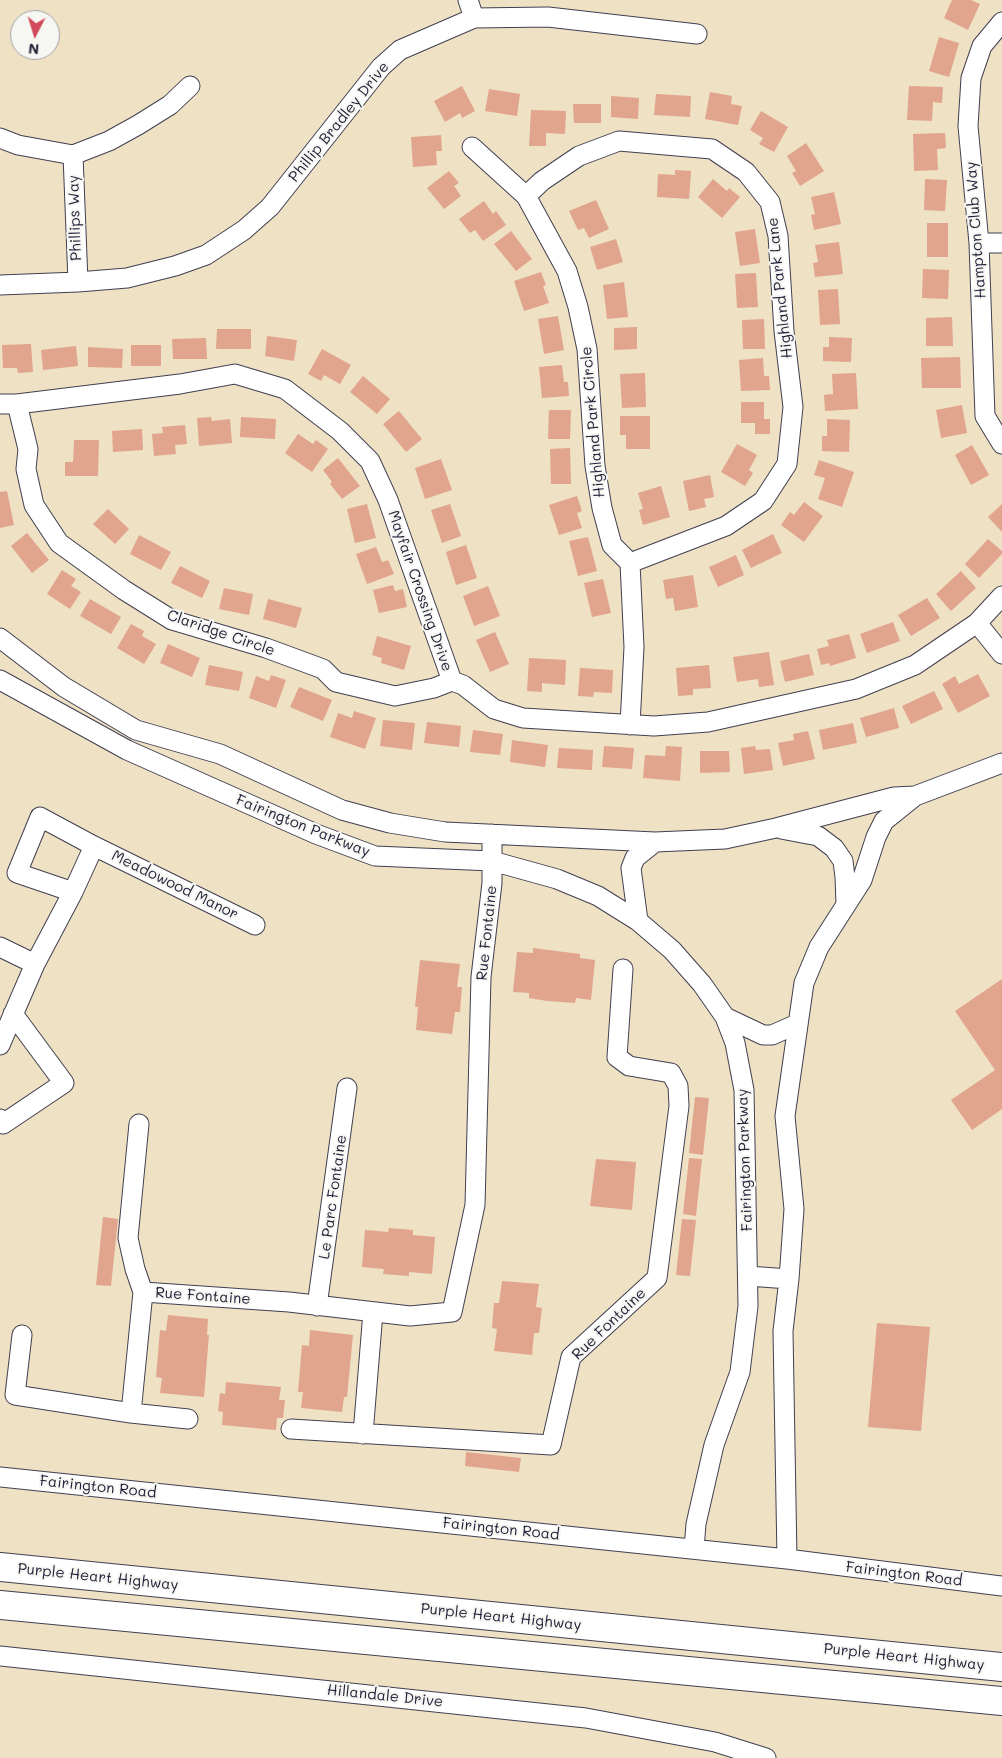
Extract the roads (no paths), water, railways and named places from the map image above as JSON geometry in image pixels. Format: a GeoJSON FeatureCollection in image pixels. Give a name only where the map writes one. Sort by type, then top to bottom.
{"type":"FeatureCollection","features":[{"type":"Feature","properties":{"kind":"highway","name":"Purple Heart Highway"},"geometry":{"type":"LineString","coordinates":[[0,1567],[1002,1667]]}},
{"type":"Feature","properties":{"kind":"highway"},"geometry":{"type":"LineString","coordinates":[[0,1605],[1002,1701]]}},
{"type":"Feature","properties":{"kind":"street"},"geometry":{"type":"LineString","coordinates":[[468,0],[474,18]]}},
{"type":"Feature","properties":{"kind":"street","name":"Phillip Bradley Drive"},"geometry":{"type":"LineString","coordinates":[[0,285],[128,278],[175,266],[206,254],[244,230],[270,207],[381,67],[400,50],[474,18],[548,16],[697,34]]}},
{"type":"Feature","properties":{"kind":"street","name":"Hampton Club Way"},"geometry":{"type":"LineString","coordinates":[[1002,22],[982,46],[971,78],[968,126],[980,243],[985,416],[1002,444]]}},
{"type":"Feature","properties":{"kind":"street"},"geometry":{"type":"LineString","coordinates":[[0,138],[18,146],[73,155],[109,141],[138,125],[170,105],[190,86]]}},
{"type":"Feature","properties":{"kind":"street","name":"Highland Park Lane"},"geometry":{"type":"LineString","coordinates":[[526,196],[542,181],[579,156],[619,141],[712,149],[746,172],[770,202],[778,236],[784,331],[793,407],[787,464],[764,501],[726,526],[630,563]]}},
{"type":"Feature","properties":{"kind":"street","name":"Highland Park Circle"},"geometry":{"type":"LineString","coordinates":[[472,147],[526,196],[567,271],[588,349],[594,466],[602,508],[612,545],[630,563]]}},
{"type":"Feature","properties":{"kind":"street","name":"Phillips Way"},"geometry":{"type":"LineString","coordinates":[[73,155],[78,282]]}},
{"type":"Feature","properties":{"kind":"street"},"geometry":{"type":"LineString","coordinates":[[980,243],[1002,243]]}},
{"type":"Feature","properties":{"kind":"street","name":"Mayfair Crossing Drive"},"geometry":{"type":"LineString","coordinates":[[8,404],[180,384],[235,374],[285,390],[340,431],[370,461],[388,500],[452,681],[462,684],[494,709],[523,718],[654,726],[708,722],[856,689],[915,665],[977,623],[1002,596]]}},
{"type":"Feature","properties":{"kind":"street","name":"Claridge Circle"},"geometry":{"type":"LineString","coordinates":[[8,404],[28,449],[26,469],[34,505],[59,543],[124,590],[172,620],[274,651],[323,669],[336,682],[395,696],[434,688],[452,681]]}},
{"type":"Feature","properties":{"kind":"street"},"geometry":{"type":"LineString","coordinates":[[630,563],[634,647],[630,724]]}},
{"type":"Feature","properties":{"kind":"street"},"geometry":{"type":"LineString","coordinates":[[977,623],[1002,654]]}},
{"type":"Feature","properties":{"kind":"street","name":"Fairington Parkway"},"geometry":{"type":"LineString","coordinates":[[0,638],[64,687],[136,730],[220,754],[334,806],[390,823],[445,832],[654,842],[725,839],[776,828],[894,797],[915,796]]}},
{"type":"Feature","properties":{"kind":"street","name":"Fairington Parkway"},"geometry":{"type":"LineString","coordinates":[[0,680],[127,750],[316,834],[375,856],[492,861],[557,879],[598,896],[638,921],[672,950],[702,984],[725,1017],[735,1043],[744,1090],[748,1306],[740,1372],[714,1445],[696,1524],[694,1549]]}},
{"type":"Feature","properties":{"kind":"street"},"geometry":{"type":"LineString","coordinates":[[787,1559],[783,1331],[794,1209],[785,1116],[804,983],[819,947],[862,880],[876,837],[884,821],[915,796],[1002,763]]}},
{"type":"Feature","properties":{"kind":"street","name":"Meadowood Manor"},"geometry":{"type":"LineString","coordinates":[[74,892],[16,873],[40,817],[94,846],[255,925]]}},
{"type":"Feature","properties":{"kind":"street"},"geometry":{"type":"LineString","coordinates":[[776,828],[818,836],[834,848],[843,861],[846,904]]}},
{"type":"Feature","properties":{"kind":"street"},"geometry":{"type":"LineString","coordinates":[[492,834],[492,861]]}},
{"type":"Feature","properties":{"kind":"street"},"geometry":{"type":"LineString","coordinates":[[638,921],[631,868],[635,858],[654,842]]}},
{"type":"Feature","properties":{"kind":"street","name":"Meadowood Manor"},"geometry":{"type":"LineString","coordinates":[[0,1045],[35,964],[74,892],[94,846]]}},
{"type":"Feature","properties":{"kind":"street","name":"Rue Fontaine"},"geometry":{"type":"LineString","coordinates":[[140,1124],[128,1238],[134,1269],[143,1292],[317,1306],[410,1316],[452,1312],[475,1205],[481,978],[492,883],[492,861]]}},
{"type":"Feature","properties":{"kind":"street"},"geometry":{"type":"LineString","coordinates":[[0,947],[35,964]]}},
{"type":"Feature","properties":{"kind":"street","name":"Rue Fontaine"},"geometry":{"type":"LineString","coordinates":[[363,1434],[551,1445],[572,1356],[657,1278],[679,1106],[678,1086],[672,1073],[629,1066],[617,1057],[623,969]]}},
{"type":"Feature","properties":{"kind":"street"},"geometry":{"type":"LineString","coordinates":[[0,1119],[3,1124],[64,1083],[13,1014]]}},
{"type":"Feature","properties":{"kind":"street"},"geometry":{"type":"LineString","coordinates":[[725,1017],[763,1035],[772,1035],[797,1024]]}},
{"type":"Feature","properties":{"kind":"street","name":"Le Parc Fontaine"},"geometry":{"type":"LineString","coordinates":[[317,1306],[347,1088]]}},
{"type":"Feature","properties":{"kind":"street"},"geometry":{"type":"LineString","coordinates":[[748,1276],[789,1279]]}},
{"type":"Feature","properties":{"kind":"street"},"geometry":{"type":"LineString","coordinates":[[131,1413],[143,1292]]}},
{"type":"Feature","properties":{"kind":"street"},"geometry":{"type":"LineString","coordinates":[[291,1429],[363,1434],[373,1312]]}},
{"type":"Feature","properties":{"kind":"street"},"geometry":{"type":"LineString","coordinates":[[22,1335],[15,1395],[131,1413],[188,1419]]}},
{"type":"Feature","properties":{"kind":"street","name":"Fairington Road"},"geometry":{"type":"LineString","coordinates":[[0,1477],[787,1559],[1002,1586]]}},
{"type":"Feature","properties":{"kind":"street","name":"Hillandale Drive"},"geometry":{"type":"LineString","coordinates":[[0,1656],[586,1718],[715,1742],[766,1758]]}}]}
